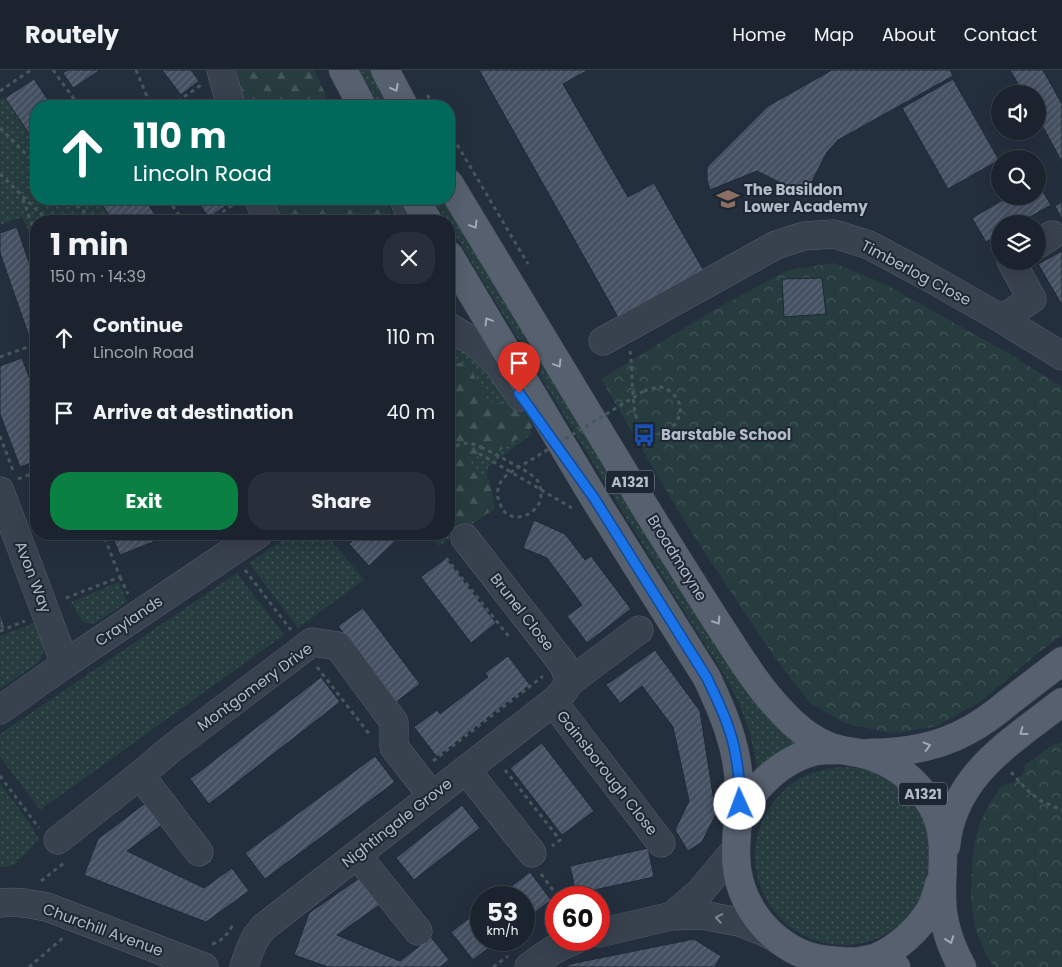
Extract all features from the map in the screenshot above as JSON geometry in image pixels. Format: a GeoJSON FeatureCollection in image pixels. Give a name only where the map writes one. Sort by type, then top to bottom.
{"type":"FeatureCollection","features":[{"type":"Feature","properties":{"kind":"main road"},"geometry":{"type":"LineString","coordinates":[[343,70],[359,100]]}},
{"type":"Feature","properties":{"kind":"main road"},"geometry":{"type":"LineString","coordinates":[[385,70],[401,100]]}},
{"type":"Feature","properties":{"kind":"main road","name":"Broadmayne"},"geometry":{"type":"LineString","coordinates":[[455,193],[657,526],[753,677],[778,708],[801,730],[828,746],[878,758],[893,766],[906,774],[918,786],[933,808],[940,827],[943,845],[942,898],[944,920],[949,938],[962,967]]}},
{"type":"Feature","properties":{"kind":"main road","name":"Broadmayne"},"geometry":{"type":"LineString","coordinates":[[455,265],[594,498],[707,678],[719,704],[736,756],[740,804],[736,869],[740,888],[747,905],[762,924],[781,941],[799,953],[830,962],[857,961],[883,963],[896,967]]}},
{"type":"Feature","properties":{"kind":"main road"},"geometry":{"type":"LineString","coordinates":[[852,752],[880,753],[921,748],[953,738],[982,722],[1062,661]]}},
{"type":"Feature","properties":{"kind":"main road"},"geometry":{"type":"LineString","coordinates":[[943,870],[946,839],[953,814],[975,775],[1004,746],[1062,702]]}},
{"type":"Feature","properties":{"kind":"main road","name":"Broadmayne"},"geometry":{"type":"LineString","coordinates":[[737,838],[744,809],[752,794],[774,772],[800,757],[818,751],[852,752]]}},
{"type":"Feature","properties":{"kind":"main road","name":"Broadmayne"},"geometry":{"type":"LineString","coordinates":[[857,961],[886,953],[909,935],[930,910],[943,870]]}},
{"type":"Feature","properties":{"kind":"street"},"geometry":{"type":"LineString","coordinates":[[214,75],[228,100]]}},
{"type":"Feature","properties":{"kind":"street","name":"Timberlog Close"},"geometry":{"type":"LineString","coordinates":[[603,340],[776,245],[804,236],[834,234],[869,245],[925,275],[1062,356]]}},
{"type":"Feature","properties":{"kind":"street"},"geometry":{"type":"LineString","coordinates":[[1002,320],[1032,300],[1016,270]]}},
{"type":"Feature","properties":{"kind":"street"},"geometry":{"type":"LineString","coordinates":[[455,331],[476,344],[498,364],[594,498]]}},
{"type":"Feature","properties":{"kind":"street","name":"Avon Way"},"geometry":{"type":"LineString","coordinates":[[0,491],[65,664]]}},
{"type":"Feature","properties":{"kind":"street","name":"Brunel Close"},"geometry":{"type":"LineString","coordinates":[[465,538],[563,664],[568,676],[562,692]]}},
{"type":"Feature","properties":{"kind":"street","name":"Craylands"},"geometry":{"type":"LineString","coordinates":[[0,710],[249,540]]}},
{"type":"Feature","properties":{"kind":"street","name":"Nightingale Grove"},"geometry":{"type":"LineString","coordinates":[[244,967],[257,934],[264,927],[466,770],[639,630]]}},
{"type":"Feature","properties":{"kind":"street","name":"Montgomery Drive"},"geometry":{"type":"LineString","coordinates":[[48,830],[140,775],[172,748],[312,642],[338,646],[394,722],[394,748],[432,796]]}},
{"type":"Feature","properties":{"kind":"street","name":"Gainsborough Close"},"geometry":{"type":"LineString","coordinates":[[562,692],[661,843]]}},
{"type":"Feature","properties":{"kind":"street"},"geometry":{"type":"LineString","coordinates":[[466,770],[532,853]]}},
{"type":"Feature","properties":{"kind":"street"},"geometry":{"type":"LineString","coordinates":[[140,775],[199,852]]}},
{"type":"Feature","properties":{"kind":"street"},"geometry":{"type":"LineString","coordinates":[[672,916],[700,892],[737,838]]}},
{"type":"Feature","properties":{"kind":"street"},"geometry":{"type":"LineString","coordinates":[[357,854],[418,931]]}},
{"type":"Feature","properties":{"kind":"street","name":"Churchill Avenue"},"geometry":{"type":"LineString","coordinates":[[0,903],[9,902],[47,907],[208,956]]}},
{"type":"Feature","properties":{"kind":"street"},"geometry":{"type":"LineString","coordinates":[[610,930],[672,916],[702,915],[739,922],[765,932],[781,941]]}},
{"type":"Feature","properties":{"kind":"street"},"geometry":{"type":"LineString","coordinates":[[529,967],[552,951]]}},
{"type":"Feature","properties":{"kind":"path"},"geometry":{"type":"LineString","coordinates":[[0,91],[31,70]]}},
{"type":"Feature","properties":{"kind":"path"},"geometry":{"type":"LineString","coordinates":[[54,70],[75,100]]}},
{"type":"Feature","properties":{"kind":"path"},"geometry":{"type":"LineString","coordinates":[[136,70],[148,100]]}},
{"type":"Feature","properties":{"kind":"path"},"geometry":{"type":"LineString","coordinates":[[179,100],[214,75]]}},
{"type":"Feature","properties":{"kind":"path"},"geometry":{"type":"LineString","coordinates":[[0,128],[30,158]]}},
{"type":"Feature","properties":{"kind":"path"},"geometry":{"type":"LineString","coordinates":[[455,141],[531,270]]}},
{"type":"Feature","properties":{"kind":"path"},"geometry":{"type":"LineString","coordinates":[[1,176],[30,204]]}},
{"type":"Feature","properties":{"kind":"path"},"geometry":{"type":"LineString","coordinates":[[22,196],[30,219]]}},
{"type":"Feature","properties":{"kind":"path"},"geometry":{"type":"LineString","coordinates":[[31,205],[42,215]]}},
{"type":"Feature","properties":{"kind":"path"},"geometry":{"type":"LineString","coordinates":[[77,205],[88,215]]}},
{"type":"Feature","properties":{"kind":"path"},"geometry":{"type":"LineString","coordinates":[[218,215],[233,205]]}},
{"type":"Feature","properties":{"kind":"path"},"geometry":{"type":"LineString","coordinates":[[0,356],[30,346]]}},
{"type":"Feature","properties":{"kind":"path"},"geometry":{"type":"LineString","coordinates":[[455,446],[470,442],[481,447],[512,464],[519,467],[520,468],[528,472],[537,479],[541,488],[541,502],[533,512],[525,516],[511,516],[502,509],[498,496],[499,484],[505,476],[511,472],[519,467],[527,462],[535,458],[623,404],[634,398],[637,396],[644,391],[660,387],[669,390],[676,396],[680,406],[680,416],[674,425],[665,432],[657,434],[645,431],[636,420],[634,407],[634,400],[634,398],[633,392],[632,362]]}},
{"type":"Feature","properties":{"kind":"path"},"geometry":{"type":"LineString","coordinates":[[610,406],[615,414]]}},
{"type":"Feature","properties":{"kind":"path"},"geometry":{"type":"LineString","coordinates":[[0,436],[17,480],[30,475]]}},
{"type":"Feature","properties":{"kind":"path"},"geometry":{"type":"LineString","coordinates":[[105,540],[128,595]]}},
{"type":"Feature","properties":{"kind":"path"},"geometry":{"type":"LineString","coordinates":[[446,558],[512,640]]}},
{"type":"Feature","properties":{"kind":"path"},"geometry":{"type":"LineString","coordinates":[[244,569],[295,635]]}},
{"type":"Feature","properties":{"kind":"path"},"geometry":{"type":"LineString","coordinates":[[65,598],[120,577]]}},
{"type":"Feature","properties":{"kind":"path"},"geometry":{"type":"LineString","coordinates":[[0,631],[30,619]]}},
{"type":"Feature","properties":{"kind":"path"},"geometry":{"type":"LineString","coordinates":[[317,666],[375,741]]}},
{"type":"Feature","properties":{"kind":"path"},"geometry":{"type":"LineString","coordinates":[[428,765],[542,677],[536,670]]}},
{"type":"Feature","properties":{"kind":"path"},"geometry":{"type":"LineString","coordinates":[[1008,770],[1026,789],[1041,801],[1062,810]]}},
{"type":"Feature","properties":{"kind":"path"},"geometry":{"type":"LineString","coordinates":[[208,956],[238,920]]}},
{"type":"Feature","properties":{"kind":"path"},"geometry":{"type":"LineString","coordinates":[[29,967],[67,933]]}},
{"type":"Feature","properties":{"kind":"green space"},"geometry":{"type":"Polygon","coordinates":[[[237,70],[314,70],[328,100],[244,100],[237,70]]]}},
{"type":"Feature","properties":{"kind":"green space"},"geometry":{"type":"Polygon","coordinates":[[[360,70],[377,70],[393,100],[376,100],[360,70]]]}},
{"type":"Feature","properties":{"kind":"green space"},"geometry":{"type":"Polygon","coordinates":[[[5,98],[30,135],[30,205],[102,205],[109,215],[30,215],[30,234],[22,217],[0,225],[0,100],[5,98]]]}},
{"type":"Feature","properties":{"kind":"green space"},"geometry":{"type":"Polygon","coordinates":[[[276,205],[388,205],[391,209],[390,215],[281,215],[276,205]]]}},
{"type":"Feature","properties":{"kind":"green space"},"geometry":{"type":"Polygon","coordinates":[[[437,205],[453,205],[798,743],[777,753],[757,768],[750,733],[739,703],[725,676],[455,235],[455,215],[443,215],[437,205]]]}},
{"type":"Feature","properties":{"kind":"green space"},"geometry":{"type":"Polygon","coordinates":[[[834,263],[885,284],[1008,353],[1062,387],[1062,635],[980,702],[937,726],[894,734],[844,723],[809,702],[773,655],[686,524],[601,379],[712,311],[788,270],[834,263]]]}},
{"type":"Feature","properties":{"kind":"green space"},"geometry":{"type":"Polygon","coordinates":[[[455,341],[475,353],[514,404],[532,434],[488,467],[486,482],[495,509],[455,535],[455,341]]]}},
{"type":"Feature","properties":{"kind":"green space"},"geometry":{"type":"Polygon","coordinates":[[[455,363],[465,363],[471,366],[472,372],[489,402],[508,404],[526,413],[533,427],[505,448],[488,456],[467,454],[471,465],[490,481],[495,509],[455,531],[455,363]]]}},
{"type":"Feature","properties":{"kind":"green space"},"geometry":{"type":"Polygon","coordinates":[[[283,540],[331,540],[364,580],[298,628],[249,563],[283,540]]]}},
{"type":"Feature","properties":{"kind":"green space"},"geometry":{"type":"Polygon","coordinates":[[[434,540],[448,540],[439,546],[434,540]]]}},
{"type":"Feature","properties":{"kind":"green space"},"geometry":{"type":"Polygon","coordinates":[[[237,573],[284,635],[40,810],[0,757],[0,734],[237,573]]]}},
{"type":"Feature","properties":{"kind":"green space"},"geometry":{"type":"Polygon","coordinates":[[[119,582],[127,602],[97,622],[87,623],[81,619],[71,602],[119,582]]]}},
{"type":"Feature","properties":{"kind":"green space"},"geometry":{"type":"Polygon","coordinates":[[[36,622],[44,644],[39,662],[0,689],[0,636],[36,622]]]}},
{"type":"Feature","properties":{"kind":"green space"},"geometry":{"type":"Polygon","coordinates":[[[1062,742],[1062,967],[994,967],[986,955],[975,928],[971,900],[972,867],[975,842],[980,823],[989,804],[1002,786],[1014,782],[1023,774],[1025,765],[1051,746],[1062,742]]]}},
{"type":"Feature","properties":{"kind":"green space"},"geometry":{"type":"Polygon","coordinates":[[[844,767],[878,774],[893,782],[907,793],[918,807],[926,822],[933,856],[926,890],[918,905],[907,919],[893,930],[878,938],[844,945],[810,938],[795,930],[781,919],[770,905],[762,890],[755,856],[762,822],[770,807],[781,793],[795,782],[810,774],[844,767]]]}},
{"type":"Feature","properties":{"kind":"green space"},"geometry":{"type":"Polygon","coordinates":[[[0,783],[31,825],[39,840],[13,866],[0,867],[0,783]]]}},
{"type":"Feature","properties":{"kind":"building"},"geometry":{"type":"Polygon","coordinates":[[[68,70],[100,70],[73,88],[63,73],[68,70]]]}},
{"type":"Feature","properties":{"kind":"building"},"geometry":{"type":"Polygon","coordinates":[[[162,70],[191,70],[199,81],[181,95],[162,70]]]}},
{"type":"Feature","properties":{"kind":"building"},"geometry":{"type":"Polygon","coordinates":[[[479,70],[588,70],[563,84],[628,197],[654,183],[704,271],[619,319],[479,70]]]}},
{"type":"Feature","properties":{"kind":"building"},"geometry":{"type":"Polygon","coordinates":[[[832,70],[950,70],[953,76],[838,140],[827,152],[805,195],[757,171],[710,190],[707,180],[707,167],[768,106],[832,70]]]}},
{"type":"Feature","properties":{"kind":"building"},"geometry":{"type":"Polygon","coordinates":[[[1010,70],[1043,70],[1062,104],[1062,162],[1046,133],[1046,85],[1019,85],[1010,70]]]}},
{"type":"Feature","properties":{"kind":"building"},"geometry":{"type":"Polygon","coordinates":[[[34,79],[48,100],[30,100],[30,135],[5,98],[34,79]]]}},
{"type":"Feature","properties":{"kind":"building"},"geometry":{"type":"Polygon","coordinates":[[[953,79],[993,150],[991,150],[991,165],[948,189],[902,108],[953,79]]]}},
{"type":"Feature","properties":{"kind":"building"},"geometry":{"type":"Polygon","coordinates":[[[1046,197],[1051,205],[1034,215],[991,215],[991,239],[986,242],[972,218],[994,205],[1046,205],[1046,197]]]}},
{"type":"Feature","properties":{"kind":"building"},"geometry":{"type":"Polygon","coordinates":[[[1062,202],[1062,219],[1055,206],[1062,202]]]}},
{"type":"Feature","properties":{"kind":"building"},"geometry":{"type":"Polygon","coordinates":[[[102,205],[148,205],[156,215],[109,215],[102,205]]]}},
{"type":"Feature","properties":{"kind":"building"},"geometry":{"type":"Polygon","coordinates":[[[200,205],[227,205],[213,215],[207,215],[200,205]]]}},
{"type":"Feature","properties":{"kind":"building"},"geometry":{"type":"Polygon","coordinates":[[[17,227],[30,265],[30,339],[0,253],[0,233],[17,227]]]}},
{"type":"Feature","properties":{"kind":"building"},"geometry":{"type":"Polygon","coordinates":[[[1062,251],[1062,305],[1042,270],[1046,270],[1046,260],[1062,251]]]}},
{"type":"Feature","properties":{"kind":"building"},"geometry":{"type":"Polygon","coordinates":[[[822,278],[826,314],[784,317],[782,279],[822,278]]]}},
{"type":"Feature","properties":{"kind":"building"},"geometry":{"type":"Polygon","coordinates":[[[22,358],[30,380],[30,463],[20,467],[0,414],[0,366],[22,358]]]}},
{"type":"Feature","properties":{"kind":"building"},"geometry":{"type":"Polygon","coordinates":[[[534,520],[565,534],[585,560],[591,556],[631,609],[587,643],[567,616],[582,605],[547,558],[523,548],[534,520]]]}},
{"type":"Feature","properties":{"kind":"building"},"geometry":{"type":"Polygon","coordinates":[[[114,540],[158,540],[120,555],[114,540]]]}},
{"type":"Feature","properties":{"kind":"building"},"geometry":{"type":"Polygon","coordinates":[[[353,540],[397,540],[369,566],[349,544],[353,540]]]}},
{"type":"Feature","properties":{"kind":"building"},"geometry":{"type":"Polygon","coordinates":[[[446,558],[496,623],[471,643],[421,577],[446,558]]]}},
{"type":"Feature","properties":{"kind":"building"},"geometry":{"type":"Polygon","coordinates":[[[363,608],[420,684],[396,702],[338,626],[363,608]]]}},
{"type":"Feature","properties":{"kind":"building"},"geometry":{"type":"Polygon","coordinates":[[[0,613],[5,628],[0,629],[0,613]]]}},
{"type":"Feature","properties":{"kind":"building"},"geometry":{"type":"Polygon","coordinates":[[[655,650],[700,711],[716,814],[702,842],[688,851],[675,830],[689,801],[673,727],[642,686],[620,703],[606,685],[655,650]]]}},
{"type":"Feature","properties":{"kind":"building"},"geometry":{"type":"Polygon","coordinates":[[[508,656],[530,685],[437,757],[414,727],[437,710],[440,714],[488,677],[485,673],[508,656]]]}},
{"type":"Feature","properties":{"kind":"building"},"geometry":{"type":"Polygon","coordinates":[[[321,677],[340,702],[209,804],[190,779],[321,677]]]}},
{"type":"Feature","properties":{"kind":"building"},"geometry":{"type":"Polygon","coordinates":[[[542,743],[594,811],[562,835],[510,768],[542,743]]]}},
{"type":"Feature","properties":{"kind":"building"},"geometry":{"type":"Polygon","coordinates":[[[375,756],[395,782],[265,879],[245,853],[375,756]]]}},
{"type":"Feature","properties":{"kind":"building"},"geometry":{"type":"Polygon","coordinates":[[[152,798],[168,820],[127,851],[204,888],[232,868],[249,891],[206,922],[84,875],[98,839],[152,798]]]}},
{"type":"Feature","properties":{"kind":"building"},"geometry":{"type":"Polygon","coordinates":[[[462,805],[480,828],[414,880],[396,858],[462,805]]]}},
{"type":"Feature","properties":{"kind":"building"},"geometry":{"type":"Polygon","coordinates":[[[648,848],[654,877],[610,887],[574,886],[570,866],[648,848]]]}},
{"type":"Feature","properties":{"kind":"building"},"geometry":{"type":"Polygon","coordinates":[[[530,872],[545,892],[545,905],[535,912],[535,886],[512,886],[530,872]]]}},
{"type":"Feature","properties":{"kind":"building"},"geometry":{"type":"Polygon","coordinates":[[[361,877],[381,904],[337,935],[400,961],[431,937],[449,960],[440,967],[328,967],[294,955],[309,913],[361,877]]]}},
{"type":"Feature","properties":{"kind":"building"},"geometry":{"type":"Polygon","coordinates":[[[470,917],[470,951],[485,951],[473,960],[451,932],[470,917]]]}},
{"type":"Feature","properties":{"kind":"building"},"geometry":{"type":"Polygon","coordinates":[[[694,939],[721,956],[715,967],[566,967],[570,964],[694,939]]]}},
{"type":"Feature","properties":{"kind":"place","name":"The Basildon Lower Academy"},"geometry":{"type":"Point","coordinates":[728,199]}},
{"type":"Feature","properties":{"kind":"place","name":"Barstable School"},"geometry":{"type":"Point","coordinates":[644,435]}},
{"type":"Feature","properties":{"kind":"route"},"geometry":{"type":"LineString","coordinates":[[519,393],[594,498],[707,678],[729,730],[736,756],[740,804]]}}]}
